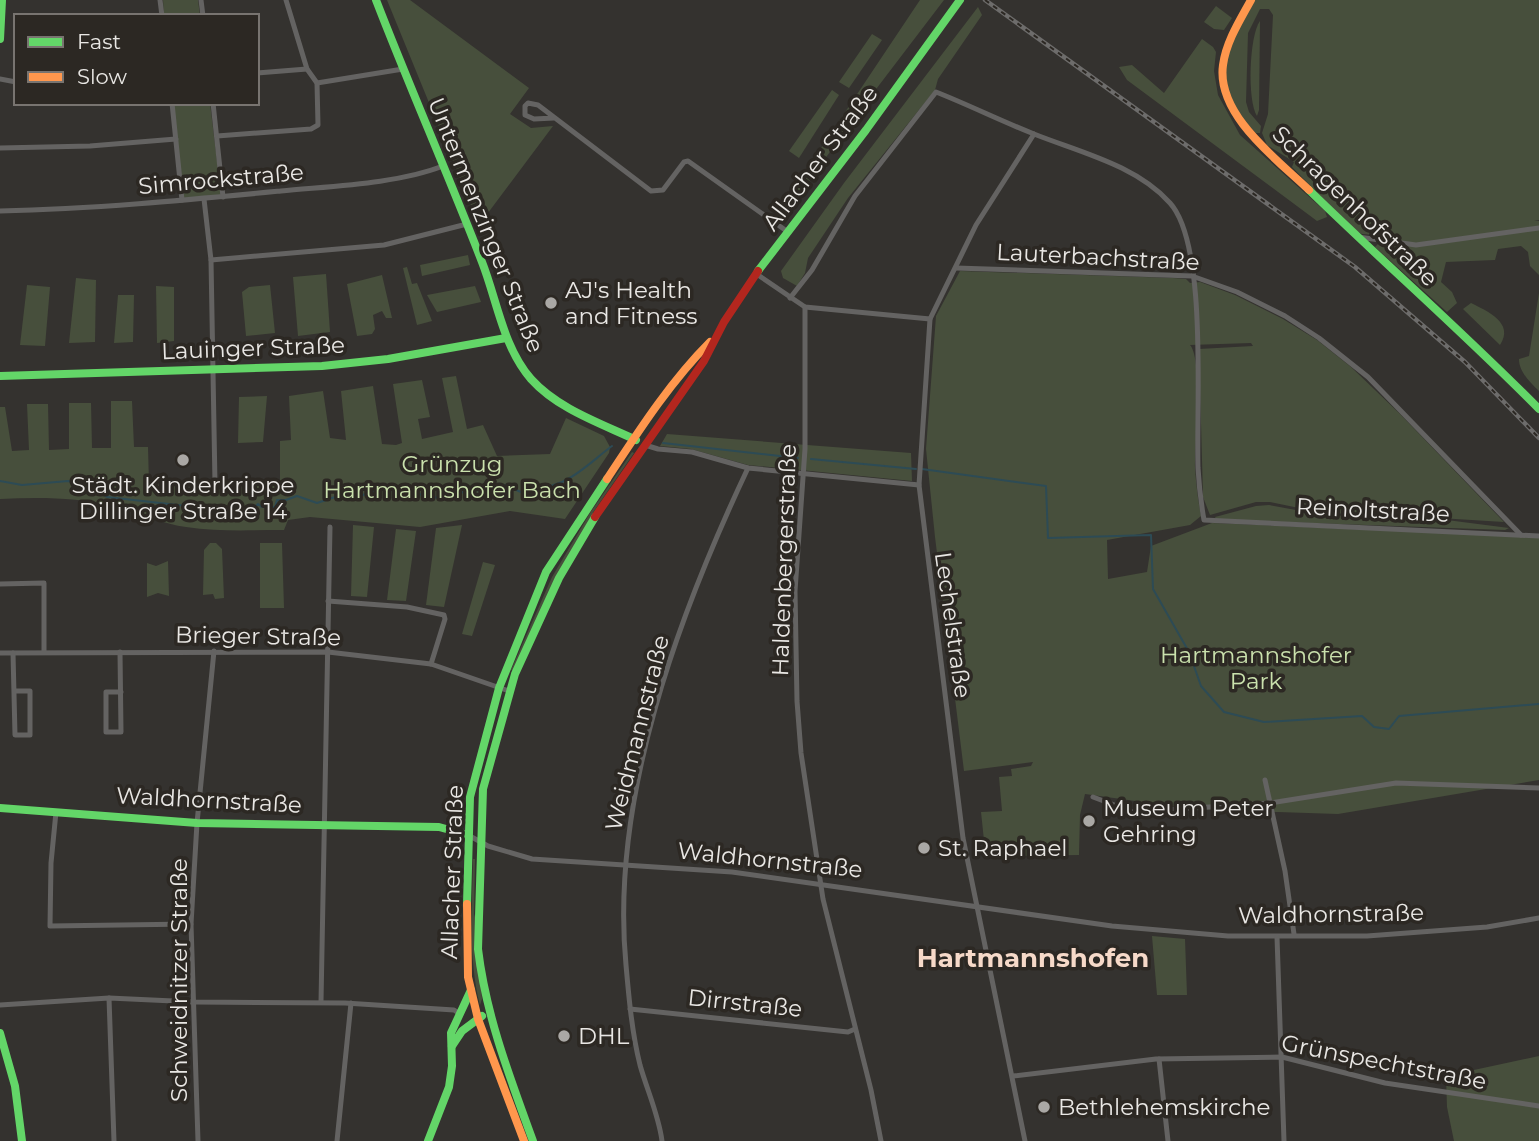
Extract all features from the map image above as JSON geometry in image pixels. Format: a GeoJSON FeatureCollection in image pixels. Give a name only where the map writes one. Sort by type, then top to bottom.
{"type":"FeatureCollection","features":[{"type":"Feature","properties":{"kind":"street"},"geometry":{"type":"LineString","coordinates":[[0,39],[2,0]]}},
{"type":"Feature","properties":{"kind":"street"},"geometry":{"type":"LineString","coordinates":[[217,136],[311,129],[318,125],[320,113],[317,83],[307,69],[286,0]]}},
{"type":"Feature","properties":{"kind":"street","name":"Untermenzinger Straße"},"geometry":{"type":"LineString","coordinates":[[376,0],[489,278],[506,338],[520,364],[550,396],[645,445]]}},
{"type":"Feature","properties":{"kind":"street","name":"Allacher Straße"},"geometry":{"type":"LineString","coordinates":[[428,1141],[449,1087],[452,1033],[471,990],[467,945],[471,791],[499,688],[546,572],[634,439],[696,356],[712,340],[788,232],[905,78],[960,0]]}},
{"type":"Feature","properties":{"kind":"street","name":"Schragenhofstraße"},"geometry":{"type":"LineString","coordinates":[[1251,0],[1223,57],[1222,80],[1229,105],[1247,131],[1492,360],[1539,410]]}},
{"type":"Feature","properties":{"kind":"street"},"geometry":{"type":"LineString","coordinates":[[259,73],[307,69]]}},
{"type":"Feature","properties":{"kind":"street"},"geometry":{"type":"LineString","coordinates":[[317,83],[403,69]]}},
{"type":"Feature","properties":{"kind":"street"},"geometry":{"type":"LineString","coordinates":[[790,298],[812,270],[855,196],[936,92],[1125,171],[1160,193],[1180,217],[1186,233],[1192,276]]}},
{"type":"Feature","properties":{"kind":"street"},"geometry":{"type":"LineString","coordinates":[[554,118],[529,118],[525,115],[524,106],[534,102],[651,191],[663,190],[688,160],[788,232]]}},
{"type":"Feature","properties":{"kind":"street"},"geometry":{"type":"LineString","coordinates":[[172,105],[182,200]]}},
{"type":"Feature","properties":{"kind":"street"},"geometry":{"type":"LineString","coordinates":[[213,105],[223,197]]}},
{"type":"Feature","properties":{"kind":"street","name":"Lechelstraße"},"geometry":{"type":"LineString","coordinates":[[1025,1141],[963,838],[919,485],[930,319],[976,225],[1034,134]]}},
{"type":"Feature","properties":{"kind":"street"},"geometry":{"type":"LineString","coordinates":[[0,148],[90,146],[176,139]]}},
{"type":"Feature","properties":{"kind":"street","name":"Simrockstraße"},"geometry":{"type":"LineString","coordinates":[[0,211],[204,199],[375,181],[443,166]]}},
{"type":"Feature","properties":{"kind":"street"},"geometry":{"type":"LineString","coordinates":[[204,199],[211,260],[215,484]]}},
{"type":"Feature","properties":{"kind":"street"},"geometry":{"type":"LineString","coordinates":[[211,260],[384,245],[467,224]]}},
{"type":"Feature","properties":{"kind":"street"},"geometry":{"type":"LineString","coordinates":[[1358,237],[1416,245],[1539,228]]}},
{"type":"Feature","properties":{"kind":"street","name":"Lauterbachstraße"},"geometry":{"type":"LineString","coordinates":[[956,268],[1192,276],[1237,292],[1285,316],[1319,338],[1368,377],[1521,535]]}},
{"type":"Feature","properties":{"kind":"street"},"geometry":{"type":"LineString","coordinates":[[758,275],[805,307],[930,319]]}},
{"type":"Feature","properties":{"kind":"street","name":"Reinoltstraße"},"geometry":{"type":"LineString","coordinates":[[1192,276],[1199,376],[1198,467],[1204,520],[1539,536]]}},
{"type":"Feature","properties":{"kind":"street","name":"Haldenbergerstraße"},"geometry":{"type":"LineString","coordinates":[[805,307],[803,472],[795,591],[797,701],[807,800],[821,884],[881,1141]]}},
{"type":"Feature","properties":{"kind":"street","name":"Lauinger Straße"},"geometry":{"type":"LineString","coordinates":[[0,376],[207,368],[281,369],[354,363],[506,338]]}},
{"type":"Feature","properties":{"kind":"street","name":"Allacher Straße"},"geometry":{"type":"LineString","coordinates":[[533,1141],[487,1012],[482,989],[478,948],[483,789],[509,691],[532,633],[559,578],[605,500],[704,361],[712,340]]}},
{"type":"Feature","properties":{"kind":"street"},"geometry":{"type":"LineString","coordinates":[[645,445],[692,452],[748,468],[919,485]]}},
{"type":"Feature","properties":{"kind":"street","name":"Weidmannstraße"},"geometry":{"type":"LineString","coordinates":[[662,1141],[639,1062],[630,1009],[623,914],[631,812],[675,643],[703,569],[748,468]]}},
{"type":"Feature","properties":{"kind":"street"},"geometry":{"type":"LineString","coordinates":[[321,1002],[330,527]]}},
{"type":"Feature","properties":{"kind":"street"},"geometry":{"type":"LineString","coordinates":[[0,584],[44,583],[44,652]]}},
{"type":"Feature","properties":{"kind":"street"},"geometry":{"type":"LineString","coordinates":[[328,601],[407,607],[444,615],[431,664]]}},
{"type":"Feature","properties":{"kind":"street","name":"Schweidnitzer Straße"},"geometry":{"type":"LineString","coordinates":[[198,1141],[191,924],[197,823],[214,651]]}},
{"type":"Feature","properties":{"kind":"street"},"geometry":{"type":"LineString","coordinates":[[120,652],[121,692],[121,732],[106,732],[106,692],[121,692]]}},
{"type":"Feature","properties":{"kind":"street","name":"Brieger Straße"},"geometry":{"type":"LineString","coordinates":[[0,653],[328,652],[431,664],[509,691]]}},
{"type":"Feature","properties":{"kind":"street"},"geometry":{"type":"LineString","coordinates":[[13,653],[15,735],[30,735],[30,691],[14,691]]}},
{"type":"Feature","properties":{"kind":"street"},"geometry":{"type":"LineString","coordinates":[[1265,780],[1285,871],[1294,934]]}},
{"type":"Feature","properties":{"kind":"street"},"geometry":{"type":"LineString","coordinates":[[1093,797],[1133,812],[1270,803],[1396,783],[1539,788]]}},
{"type":"Feature","properties":{"kind":"street","name":"Waldhornstraße"},"geometry":{"type":"LineString","coordinates":[[0,808],[120,815],[197,823],[439,827],[532,859],[732,872],[1112,926],[1277,937],[1294,934],[1367,936],[1487,927],[1539,918]]}},
{"type":"Feature","properties":{"kind":"street"},"geometry":{"type":"LineString","coordinates":[[56,813],[51,863],[50,926],[191,924]]}},
{"type":"Feature","properties":{"kind":"street"},"geometry":{"type":"LineString","coordinates":[[1277,937],[1284,1141]]}},
{"type":"Feature","properties":{"kind":"street"},"geometry":{"type":"LineString","coordinates":[[471,990],[478,1019],[524,1141]]}},
{"type":"Feature","properties":{"kind":"street"},"geometry":{"type":"LineString","coordinates":[[108,998],[114,1141]]}},
{"type":"Feature","properties":{"kind":"street"},"geometry":{"type":"LineString","coordinates":[[0,1005],[108,998],[195,1002],[321,1002],[454,1010],[460,1014]]}},
{"type":"Feature","properties":{"kind":"street"},"geometry":{"type":"LineString","coordinates":[[337,1141],[351,1003]]}},
{"type":"Feature","properties":{"kind":"street","name":"Dirrstraße"},"geometry":{"type":"LineString","coordinates":[[630,1009],[848,1032],[855,1029]]}},
{"type":"Feature","properties":{"kind":"street"},"geometry":{"type":"LineString","coordinates":[[452,1046],[463,1031],[487,1012]]}},
{"type":"Feature","properties":{"kind":"street"},"geometry":{"type":"LineString","coordinates":[[0,1033],[12,1068],[19,1101],[22,1141]]}},
{"type":"Feature","properties":{"kind":"street","name":"Grünspechtstraße"},"geometry":{"type":"LineString","coordinates":[[1013,1076],[1159,1059],[1282,1057],[1385,1083],[1539,1106]]}},
{"type":"Feature","properties":{"kind":"street"},"geometry":{"type":"LineString","coordinates":[[1159,1059],[1168,1141]]}},
{"type":"Feature","properties":{"kind":"green space"},"geometry":{"type":"Polygon","coordinates":[[[163,0],[198,0],[200,14],[164,14],[163,0]]]}},
{"type":"Feature","properties":{"kind":"green space"},"geometry":{"type":"Polygon","coordinates":[[[387,0],[410,0],[529,88],[510,114],[531,128],[553,126],[479,225],[387,0]]]}},
{"type":"Feature","properties":{"kind":"green space"},"geometry":{"type":"Polygon","coordinates":[[[920,0],[944,0],[851,122],[786,214],[781,210],[797,184],[920,0]]]}},
{"type":"Feature","properties":{"kind":"green space"},"geometry":{"type":"Polygon","coordinates":[[[1254,0],[1539,0],[1539,220],[1534,221],[1539,221],[1539,275],[1530,266],[1528,252],[1521,246],[1498,249],[1495,260],[1446,262],[1441,282],[1452,292],[1457,303],[1447,312],[1375,247],[1379,243],[1375,235],[1362,234],[1353,229],[1292,167],[1294,162],[1267,145],[1262,133],[1268,114],[1273,15],[1269,9],[1260,9],[1248,33],[1246,102],[1249,112],[1261,126],[1260,133],[1256,133],[1241,116],[1231,99],[1226,84],[1229,53],[1254,0]]]}},
{"type":"Feature","properties":{"kind":"green space"},"geometry":{"type":"Polygon","coordinates":[[[1216,6],[1232,18],[1224,30],[1214,29],[1204,22],[1216,6]]]}},
{"type":"Feature","properties":{"kind":"green space"},"geometry":{"type":"Polygon","coordinates":[[[978,7],[982,15],[938,79],[935,90],[848,198],[808,258],[805,273],[797,286],[783,278],[781,271],[844,183],[978,7]]]}},
{"type":"Feature","properties":{"kind":"green space"},"geometry":{"type":"Polygon","coordinates":[[[1260,21],[1257,116],[1252,97],[1251,68],[1253,40],[1260,21]]]}},
{"type":"Feature","properties":{"kind":"green space"},"geometry":{"type":"Polygon","coordinates":[[[872,34],[882,40],[849,88],[839,82],[872,34]]]}},
{"type":"Feature","properties":{"kind":"green space"},"geometry":{"type":"Polygon","coordinates":[[[1202,39],[1216,52],[1214,71],[1218,95],[1240,135],[1325,211],[1327,217],[1317,221],[1127,80],[1119,67],[1132,65],[1164,93],[1202,39]]]}},
{"type":"Feature","properties":{"kind":"green space"},"geometry":{"type":"Polygon","coordinates":[[[832,90],[839,95],[799,158],[789,151],[832,90]]]}},
{"type":"Feature","properties":{"kind":"green space"},"geometry":{"type":"Polygon","coordinates":[[[173,105],[210,105],[221,195],[183,198],[173,105]]]}},
{"type":"Feature","properties":{"kind":"green space"},"geometry":{"type":"Polygon","coordinates":[[[468,255],[470,265],[422,276],[420,265],[468,255]]]}},
{"type":"Feature","properties":{"kind":"green space"},"geometry":{"type":"Polygon","coordinates":[[[407,267],[412,284],[417,283],[432,321],[417,325],[403,268],[407,267]]]}},
{"type":"Feature","properties":{"kind":"green space","name":"Hartmannshofer Park"},"geometry":{"type":"Polygon","coordinates":[[[960,271],[1173,278],[1186,279],[1190,283],[1200,282],[1235,295],[1283,319],[1317,340],[1351,367],[1504,522],[1439,518],[1400,511],[1328,514],[1270,502],[1256,502],[1210,515],[1203,497],[1199,349],[1253,346],[1251,343],[1190,345],[1196,367],[1195,467],[1201,516],[1190,525],[1107,540],[1108,579],[1147,572],[1151,546],[1212,523],[1539,537],[1539,780],[1338,814],[1193,809],[1085,794],[1080,815],[1079,855],[1013,856],[1012,846],[995,845],[994,851],[985,850],[981,812],[1002,811],[999,777],[1012,776],[1011,769],[1031,766],[1033,762],[964,771],[926,449],[936,316],[960,271]]]}},
{"type":"Feature","properties":{"kind":"green space"},"geometry":{"type":"Polygon","coordinates":[[[326,274],[330,332],[298,336],[293,277],[326,274]]]}},
{"type":"Feature","properties":{"kind":"green space"},"geometry":{"type":"Polygon","coordinates":[[[382,275],[392,318],[386,318],[382,311],[373,315],[375,329],[372,334],[357,336],[347,284],[382,275]]]}},
{"type":"Feature","properties":{"kind":"green space"},"geometry":{"type":"Polygon","coordinates":[[[76,278],[96,280],[95,342],[69,343],[76,278]]]}},
{"type":"Feature","properties":{"kind":"green space"},"geometry":{"type":"Polygon","coordinates":[[[27,285],[50,287],[45,346],[20,345],[27,285]]]}},
{"type":"Feature","properties":{"kind":"green space"},"geometry":{"type":"Polygon","coordinates":[[[270,285],[275,333],[246,336],[242,292],[249,287],[270,285]]]}},
{"type":"Feature","properties":{"kind":"green space"},"geometry":{"type":"Polygon","coordinates":[[[156,286],[174,287],[174,341],[157,343],[156,286]]]}},
{"type":"Feature","properties":{"kind":"green space"},"geometry":{"type":"Polygon","coordinates":[[[475,286],[481,302],[437,312],[427,295],[475,286]]]}},
{"type":"Feature","properties":{"kind":"green space"},"geometry":{"type":"Polygon","coordinates":[[[1539,293],[1539,391],[1523,372],[1519,359],[1529,356],[1539,293]]]}},
{"type":"Feature","properties":{"kind":"green space"},"geometry":{"type":"Polygon","coordinates":[[[118,295],[134,295],[133,342],[114,343],[118,295]]]}},
{"type":"Feature","properties":{"kind":"green space"},"geometry":{"type":"Polygon","coordinates":[[[1471,303],[1491,314],[1502,324],[1504,337],[1500,345],[1463,309],[1471,303]]]}},
{"type":"Feature","properties":{"kind":"green space","name":"Grünzug Hartmannshofer Bach"},"geometry":{"type":"Polygon","coordinates":[[[456,376],[467,429],[483,425],[497,456],[550,454],[566,418],[604,436],[610,447],[609,453],[565,519],[510,511],[420,527],[310,517],[288,520],[284,530],[223,530],[177,525],[99,503],[71,499],[0,499],[0,407],[5,407],[12,451],[29,450],[27,404],[48,404],[49,450],[69,449],[69,403],[91,403],[92,448],[111,448],[111,401],[132,401],[134,447],[148,447],[149,484],[213,490],[280,482],[280,441],[291,440],[289,396],[323,391],[330,438],[346,440],[341,391],[373,386],[382,444],[396,445],[402,443],[393,384],[422,380],[430,417],[418,419],[422,439],[453,432],[442,378],[456,376]]]}},
{"type":"Feature","properties":{"kind":"green space"},"geometry":{"type":"Polygon","coordinates":[[[267,396],[263,442],[238,443],[239,397],[267,396]]]}},
{"type":"Feature","properties":{"kind":"green space"},"geometry":{"type":"Polygon","coordinates":[[[667,434],[911,453],[912,481],[748,465],[691,449],[660,446],[667,434]]]}},
{"type":"Feature","properties":{"kind":"green space"},"geometry":{"type":"Polygon","coordinates":[[[632,452],[634,453],[592,514],[515,671],[511,670],[552,577],[590,513],[632,452]]]}},
{"type":"Feature","properties":{"kind":"green space"},"geometry":{"type":"Polygon","coordinates":[[[1269,505],[1328,516],[1400,514],[1509,528],[1505,530],[1253,521],[1215,517],[1269,505]]]}},
{"type":"Feature","properties":{"kind":"green space"},"geometry":{"type":"Polygon","coordinates":[[[353,525],[374,527],[367,597],[351,596],[353,525]]]}},
{"type":"Feature","properties":{"kind":"green space"},"geometry":{"type":"Polygon","coordinates":[[[462,525],[444,607],[426,605],[436,528],[462,525]]]}},
{"type":"Feature","properties":{"kind":"green space"},"geometry":{"type":"Polygon","coordinates":[[[396,529],[416,531],[406,601],[387,600],[396,529]]]}},
{"type":"Feature","properties":{"kind":"green space"},"geometry":{"type":"Polygon","coordinates":[[[210,543],[216,543],[222,549],[224,598],[215,599],[213,594],[203,595],[204,550],[210,543]]]}},
{"type":"Feature","properties":{"kind":"green space"},"geometry":{"type":"Polygon","coordinates":[[[260,543],[282,543],[284,608],[260,608],[260,543]]]}},
{"type":"Feature","properties":{"kind":"green space"},"geometry":{"type":"Polygon","coordinates":[[[168,561],[169,596],[158,593],[147,597],[147,563],[156,566],[168,561]]]}},
{"type":"Feature","properties":{"kind":"green space"},"geometry":{"type":"Polygon","coordinates":[[[483,562],[495,565],[472,636],[462,634],[483,562]]]}},
{"type":"Feature","properties":{"kind":"green space"},"geometry":{"type":"Polygon","coordinates":[[[473,859],[474,914],[477,923],[482,999],[480,1005],[472,951],[473,859]]]}},
{"type":"Feature","properties":{"kind":"green space"},"geometry":{"type":"Polygon","coordinates":[[[1152,936],[1185,939],[1187,995],[1157,995],[1152,936]]]}},
{"type":"Feature","properties":{"kind":"green space"},"geometry":{"type":"Polygon","coordinates":[[[1539,1056],[1539,1141],[1454,1141],[1447,1107],[1446,1076],[1539,1056]]]}},
{"type":"Feature","properties":{"kind":"waterway"},"geometry":{"type":"LineString","coordinates":[[663,443],[798,458]]}},
{"type":"Feature","properties":{"kind":"waterway"},"geometry":{"type":"LineString","coordinates":[[0,481],[22,485],[68,481],[89,486],[107,497],[249,513],[258,504],[262,507],[275,507],[277,500],[297,496],[317,503],[347,493],[360,496],[383,488],[413,496],[423,494],[438,498],[446,491],[458,493],[478,490],[491,499],[505,485],[530,496],[572,477],[612,446]]}},
{"type":"Feature","properties":{"kind":"waterway"},"geometry":{"type":"LineString","coordinates":[[811,459],[916,469]]}},
{"type":"Feature","properties":{"kind":"waterway"},"geometry":{"type":"LineString","coordinates":[[922,469],[1046,486],[1048,538],[1151,535],[1153,589],[1189,652],[1201,686],[1224,712],[1264,722],[1362,716],[1374,727],[1389,729],[1399,716],[1539,704]]}},
{"type":"Feature","properties":{"kind":"railway"},"geometry":{"type":"LineString","coordinates":[[985,0],[1355,267],[1465,362],[1539,438]]}},
{"type":"Feature","properties":{"kind":"traffic: fast"},"geometry":{"type":"LineString","coordinates":[[0,39],[2,0]]}},
{"type":"Feature","properties":{"kind":"traffic: fast"},"geometry":{"type":"LineString","coordinates":[[376,0],[482,262],[507,338],[521,366],[531,379],[554,399],[636,440]]}},
{"type":"Feature","properties":{"kind":"traffic: fast"},"geometry":{"type":"LineString","coordinates":[[758,271],[866,130],[960,0]]}},
{"type":"Feature","properties":{"kind":"traffic: fast"},"geometry":{"type":"LineString","coordinates":[[1309,190],[1539,409]]}},
{"type":"Feature","properties":{"kind":"traffic: fast"},"geometry":{"type":"LineString","coordinates":[[0,376],[322,366],[388,359],[506,338]]}},
{"type":"Feature","properties":{"kind":"traffic: fast"},"geometry":{"type":"LineString","coordinates":[[467,904],[470,797],[499,688],[546,572],[607,479]]}},
{"type":"Feature","properties":{"kind":"traffic: fast"},"geometry":{"type":"LineString","coordinates":[[533,1141],[493,1023],[478,949],[483,789],[515,674],[559,578],[595,517]]}},
{"type":"Feature","properties":{"kind":"traffic: fast"},"geometry":{"type":"LineString","coordinates":[[0,808],[197,823],[439,827],[468,835]]}},
{"type":"Feature","properties":{"kind":"traffic: fast"},"geometry":{"type":"LineString","coordinates":[[428,1141],[449,1087],[452,1066],[451,1033],[471,990]]}},
{"type":"Feature","properties":{"kind":"traffic: fast"},"geometry":{"type":"LineString","coordinates":[[452,1046],[462,1031],[482,1016]]}},
{"type":"Feature","properties":{"kind":"traffic: fast"},"geometry":{"type":"LineString","coordinates":[[0,1033],[15,1086],[22,1141]]}},
{"type":"Feature","properties":{"kind":"traffic: slow"},"geometry":{"type":"LineString","coordinates":[[1251,0],[1227,48],[1223,83],[1239,119],[1266,150],[1309,190]]}},
{"type":"Feature","properties":{"kind":"traffic: slow"},"geometry":{"type":"LineString","coordinates":[[607,479],[668,391],[710,342]]}},
{"type":"Feature","properties":{"kind":"traffic: slow"},"geometry":{"type":"LineString","coordinates":[[467,904],[468,977],[478,1019],[524,1141]]}},
{"type":"Feature","properties":{"kind":"traffic: jam"},"geometry":{"type":"LineString","coordinates":[[595,517],[704,361],[724,322],[758,271]]}},
{"type":"Feature","properties":{"kind":"place","name":"AJ's Health and Fitness"},"geometry":{"type":"Point","coordinates":[551,303]}},
{"type":"Feature","properties":{"kind":"place","name":"Städt. Kinderkrippe Dillinger Straße 14"},"geometry":{"type":"Point","coordinates":[183,460]}},
{"type":"Feature","properties":{"kind":"place","name":"Museum Peter Gehring"},"geometry":{"type":"Point","coordinates":[1089,821]}},
{"type":"Feature","properties":{"kind":"place","name":"St. Raphael"},"geometry":{"type":"Point","coordinates":[924,848]}},
{"type":"Feature","properties":{"kind":"place","name":"DHL"},"geometry":{"type":"Point","coordinates":[564,1036]}},
{"type":"Feature","properties":{"kind":"place","name":"Bethlehemskirche"},"geometry":{"type":"Point","coordinates":[1044,1107]}},
{"type":"Feature","properties":{"kind":"district","name":"Hartmannshofen"},"geometry":{"type":"Point","coordinates":[1033,958]}}]}
